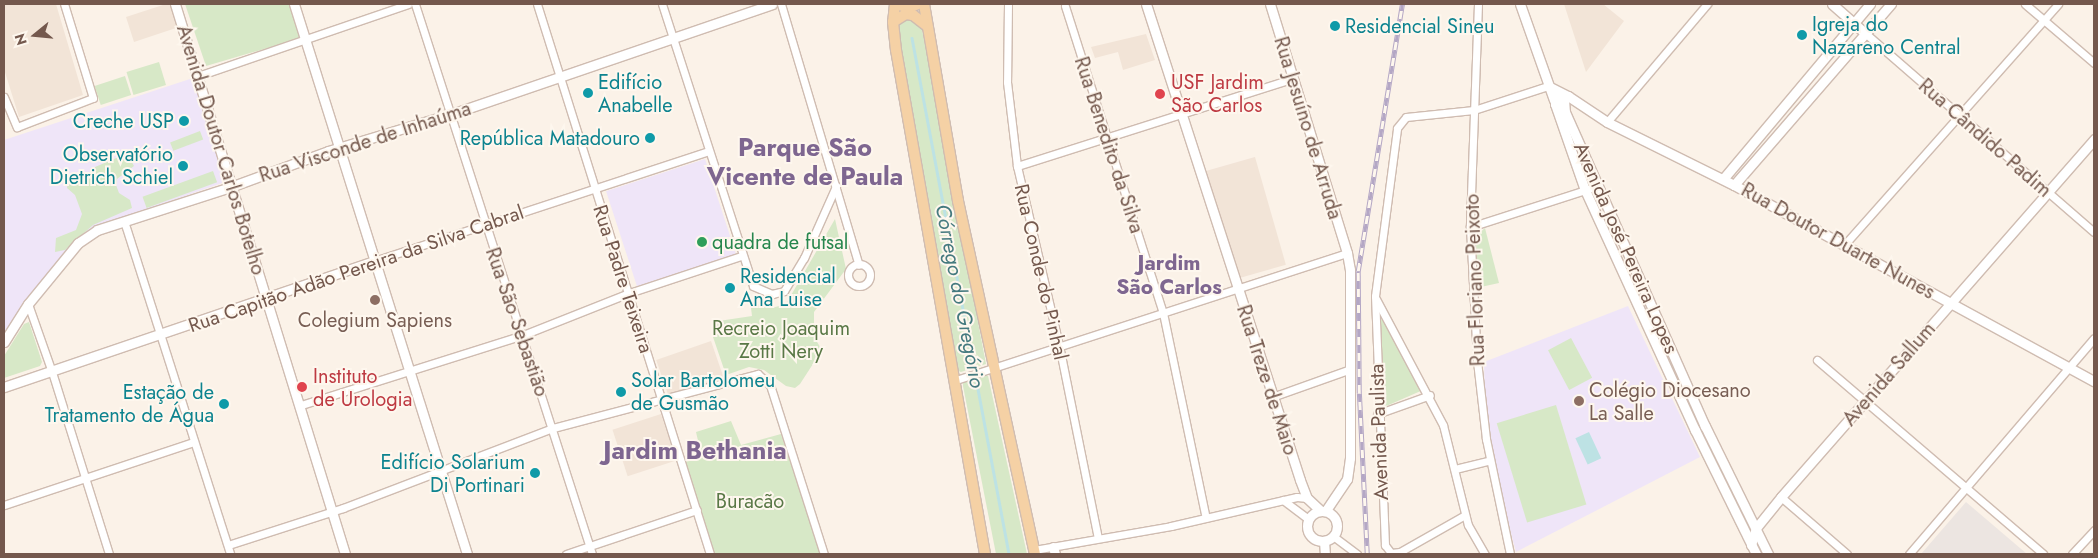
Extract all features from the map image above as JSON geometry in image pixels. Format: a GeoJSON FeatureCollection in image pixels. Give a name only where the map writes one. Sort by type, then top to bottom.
{"type":"FeatureCollection","features":[{"type":"Feature","properties":{"kind":"main road","name":"Avenida Doutor Carlos Botelho"},"geometry":{"type":"LineString","coordinates":[[175,4],[301,405],[345,554]]}},
{"type":"Feature","properties":{"kind":"main road"},"geometry":{"type":"LineString","coordinates":[[294,4],[467,554]]}},
{"type":"Feature","properties":{"kind":"main road","name":"Rua Visconde de Inhaúma"},"geometry":{"type":"LineString","coordinates":[[4,342],[28,304],[78,243],[97,230],[233,186],[338,148],[560,77],[772,4]]}},
{"type":"Feature","properties":{"kind":"main road"},"geometry":{"type":"LineString","coordinates":[[918,4],[908,8],[896,4],[893,22],[961,378],[986,554]]}},
{"type":"Feature","properties":{"kind":"main road"},"geometry":{"type":"LineString","coordinates":[[924,4],[958,201],[991,368],[1034,552]]}},
{"type":"Feature","properties":{"kind":"main road","name":"Rua Treze de Maio"},"geometry":{"type":"LineString","coordinates":[[1146,4],[1272,397],[1308,498],[1323,510]]}},
{"type":"Feature","properties":{"kind":"main road","name":"Rua Jesuíno de Arruda"},"geometry":{"type":"LineString","coordinates":[[1270,4],[1291,79],[1347,253]]}},
{"type":"Feature","properties":{"kind":"main road","name":"Avenida José Pereira Lopes"},"geometry":{"type":"LineString","coordinates":[[1520,4],[1548,86],[1561,101],[1705,426],[1768,554]]}},
{"type":"Feature","properties":{"kind":"main road","name":"Rua Cândido Padim"},"geometry":{"type":"LineString","coordinates":[[1832,4],[1865,33]]}},
{"type":"Feature","properties":{"kind":"main road"},"geometry":{"type":"LineString","coordinates":[[1723,179],[1870,4]]}},
{"type":"Feature","properties":{"kind":"main road"},"geometry":{"type":"LineString","coordinates":[[1734,185],[1891,4]]}},
{"type":"Feature","properties":{"kind":"main road"},"geometry":{"type":"LineString","coordinates":[[893,22],[906,14],[913,15],[927,26]]}},
{"type":"Feature","properties":{"kind":"main road"},"geometry":{"type":"LineString","coordinates":[[1548,86],[1561,101]]}},
{"type":"Feature","properties":{"kind":"main road","name":"Avenida José Pereira Lopes"},"geometry":{"type":"LineString","coordinates":[[1561,101],[1585,190],[1695,430],[1756,554]]}},
{"type":"Feature","properties":{"kind":"main road","name":"Rua Doutor Duarte Nunes"},"geometry":{"type":"LineString","coordinates":[[1561,101],[1580,104],[1607,122],[1723,179],[2094,381]]}},
{"type":"Feature","properties":{"kind":"main road","name":"Avenida Sallum"},"geometry":{"type":"LineString","coordinates":[[1752,545],[1756,528],[1781,497],[2094,140]]}},
{"type":"Feature","properties":{"kind":"main road","name":"Avenida Paulista"},"geometry":{"type":"LineString","coordinates":[[1323,510],[1347,480],[1350,458],[1347,253]]}},
{"type":"Feature","properties":{"kind":"main road","name":"Rua Capitão Adão Pereira da Silva Cabral"},"geometry":{"type":"LineString","coordinates":[[4,387],[268,299],[374,261]]}},
{"type":"Feature","properties":{"kind":"main road"},"geometry":{"type":"LineString","coordinates":[[1695,430],[1705,426]]}},
{"type":"Feature","properties":{"kind":"main road"},"geometry":{"type":"LineString","coordinates":[[1323,510],[1337,521],[1333,536],[1324,541],[1310,535],[1308,519],[1323,510]]}},
{"type":"Feature","properties":{"kind":"main road"},"geometry":{"type":"LineString","coordinates":[[1324,541],[1325,554]]}},
{"type":"Feature","properties":{"kind":"street"},"geometry":{"type":"LineString","coordinates":[[4,97],[17,127],[93,98],[64,4]]}},
{"type":"Feature","properties":{"kind":"street"},"geometry":{"type":"LineString","coordinates":[[198,76],[408,4]]}},
{"type":"Feature","properties":{"kind":"street","name":"Rua São Sebastião"},"geometry":{"type":"LineString","coordinates":[[414,4],[523,334],[592,554]]}},
{"type":"Feature","properties":{"kind":"street","name":"Rua Padre Teixeira"},"geometry":{"type":"LineString","coordinates":[[537,4],[594,189],[698,510],[710,554]]}},
{"type":"Feature","properties":{"kind":"street"},"geometry":{"type":"LineString","coordinates":[[662,4],[741,256],[753,286],[765,293],[784,291],[804,258],[836,186]]}},
{"type":"Feature","properties":{"kind":"street"},"geometry":{"type":"LineString","coordinates":[[781,4],[858,265]]}},
{"type":"Feature","properties":{"kind":"street","name":"Rua Conde do Pinhal"},"geometry":{"type":"LineString","coordinates":[[1008,4],[1008,82],[1017,166],[1059,345],[1098,538]]}},
{"type":"Feature","properties":{"kind":"street","name":"Rua Floriano Peixoto"},"geometry":{"type":"LineString","coordinates":[[1478,4],[1470,227],[1477,361],[1490,460],[1510,554]]}},
{"type":"Feature","properties":{"kind":"street"},"geometry":{"type":"LineString","coordinates":[[1607,122],[1707,4]]}},
{"type":"Feature","properties":{"kind":"street"},"geometry":{"type":"LineString","coordinates":[[2025,4],[2094,63]]}},
{"type":"Feature","properties":{"kind":"street"},"geometry":{"type":"LineString","coordinates":[[1844,244],[2058,4]]}},
{"type":"Feature","properties":{"kind":"street","name":"Rua Benedito da Silva"},"geometry":{"type":"LineString","coordinates":[[1065,6],[1163,313],[1206,518]]}},
{"type":"Feature","properties":{"kind":"street","name":"Rua Cândido Padim"},"geometry":{"type":"LineString","coordinates":[[1865,33],[2094,232]]}},
{"type":"Feature","properties":{"kind":"street"},"geometry":{"type":"LineString","coordinates":[[1017,166],[1291,79]]}},
{"type":"Feature","properties":{"kind":"street"},"geometry":{"type":"LineString","coordinates":[[1474,110],[1548,86]]}},
{"type":"Feature","properties":{"kind":"street","name":"Avenida Paulista"},"geometry":{"type":"LineString","coordinates":[[1404,552],[1391,553],[1384,540],[1377,414],[1375,296],[1397,128],[1406,117],[1474,110]]}},
{"type":"Feature","properties":{"kind":"street","name":"Rua Capitão Adão Pereira da Silva Cabral"},"geometry":{"type":"LineString","coordinates":[[374,261],[708,151]]}},
{"type":"Feature","properties":{"kind":"street"},"geometry":{"type":"LineString","coordinates":[[1470,227],[1598,186]]}},
{"type":"Feature","properties":{"kind":"street"},"geometry":{"type":"LineString","coordinates":[[124,221],[230,554]]}},
{"type":"Feature","properties":{"kind":"street"},"geometry":{"type":"LineString","coordinates":[[961,378],[1347,253]]}},
{"type":"Feature","properties":{"kind":"street"},"geometry":{"type":"LineString","coordinates":[[301,405],[523,334],[628,293],[741,256]]}},
{"type":"Feature","properties":{"kind":"street"},"geometry":{"type":"LineString","coordinates":[[1375,296],[1430,395],[1443,425],[1465,515],[1485,554]]}},
{"type":"Feature","properties":{"kind":"street"},"geometry":{"type":"LineString","coordinates":[[28,304],[52,372],[109,554]]}},
{"type":"Feature","properties":{"kind":"street"},"geometry":{"type":"LineString","coordinates":[[1909,554],[1965,486],[2094,338]]}},
{"type":"Feature","properties":{"kind":"street"},"geometry":{"type":"LineString","coordinates":[[1817,360],[2043,554]]}},
{"type":"Feature","properties":{"kind":"street"},"geometry":{"type":"LineString","coordinates":[[1272,397],[1348,370]]}},
{"type":"Feature","properties":{"kind":"street"},"geometry":{"type":"LineString","coordinates":[[228,545],[332,511],[553,428],[662,402],[758,374],[770,385],[824,554]]}},
{"type":"Feature","properties":{"kind":"street"},"geometry":{"type":"LineString","coordinates":[[1377,414],[1430,395]]}},
{"type":"Feature","properties":{"kind":"street"},"geometry":{"type":"LineString","coordinates":[[4,505],[193,442]]}},
{"type":"Feature","properties":{"kind":"street"},"geometry":{"type":"LineString","coordinates":[[1455,469],[1490,460]]}},
{"type":"Feature","properties":{"kind":"street"},"geometry":{"type":"LineString","coordinates":[[1781,497],[1847,554]]}},
{"type":"Feature","properties":{"kind":"street"},"geometry":{"type":"LineString","coordinates":[[1034,552],[1054,550],[1098,538],[1206,518],[1283,500],[1308,498]]}},
{"type":"Feature","properties":{"kind":"street"},"geometry":{"type":"LineString","coordinates":[[1283,500],[1308,519]]}},
{"type":"Feature","properties":{"kind":"street"},"geometry":{"type":"LineString","coordinates":[[566,554],[698,510]]}},
{"type":"Feature","properties":{"kind":"street"},"geometry":{"type":"LineString","coordinates":[[1404,552],[1465,515]]}},
{"type":"Feature","properties":{"kind":"street"},"geometry":{"type":"LineString","coordinates":[[2072,554],[2094,530]]}},
{"type":"Feature","properties":{"kind":"street"},"geometry":{"type":"LineString","coordinates":[[1333,536],[1357,554]]}},
{"type":"Feature","properties":{"kind":"shaded area"},"geometry":{"type":"Polygon","coordinates":[[[4,4],[56,4],[83,95],[19,117],[4,69],[4,4]]]}},
{"type":"Feature","properties":{"kind":"shaded area"},"geometry":{"type":"Polygon","coordinates":[[[171,4],[179,27],[134,42],[126,17],[171,4]]]}},
{"type":"Feature","properties":{"kind":"shaded area"},"geometry":{"type":"Polygon","coordinates":[[[1564,4],[1603,4],[1624,21],[1586,72],[1564,4]]]}},
{"type":"Feature","properties":{"kind":"shaded area"},"geometry":{"type":"Polygon","coordinates":[[[1146,34],[1155,60],[1123,70],[1118,52],[1095,58],[1091,47],[1146,34]]]}},
{"type":"Feature","properties":{"kind":"shaded area"},"geometry":{"type":"Polygon","coordinates":[[[193,78],[225,182],[96,227],[4,336],[4,140],[193,78]]]}},
{"type":"Feature","properties":{"kind":"shaded area"},"geometry":{"type":"Polygon","coordinates":[[[1255,157],[1286,265],[1237,279],[1206,171],[1255,157]]]}},
{"type":"Feature","properties":{"kind":"shaded area"},"geometry":{"type":"Polygon","coordinates":[[[705,159],[736,254],[637,286],[606,191],[705,159]]]}},
{"type":"Feature","properties":{"kind":"shaded area","name":"Colégio Diocesano La Salle"},"geometry":{"type":"Polygon","coordinates":[[[1628,306],[1700,457],[1516,552],[1486,439],[1484,362],[1628,306]]]}},
{"type":"Feature","properties":{"kind":"shaded area"},"geometry":{"type":"Polygon","coordinates":[[[711,341],[724,379],[669,398],[656,360],[711,341]]]}},
{"type":"Feature","properties":{"kind":"shaded area"},"geometry":{"type":"Polygon","coordinates":[[[661,414],[676,461],[628,476],[612,430],[661,414]]]}},
{"type":"Feature","properties":{"kind":"shaded area"},"geometry":{"type":"Polygon","coordinates":[[[1966,502],[2027,554],[1921,554],[1966,502]]]}},
{"type":"Feature","properties":{"kind":"green space"},"geometry":{"type":"Polygon","coordinates":[[[185,4],[292,4],[301,35],[298,39],[206,66],[185,4]]]}},
{"type":"Feature","properties":{"kind":"green space"},"geometry":{"type":"Polygon","coordinates":[[[909,18],[921,24],[986,364],[961,372],[958,371],[897,26],[909,18]]]}},
{"type":"Feature","properties":{"kind":"green space"},"geometry":{"type":"Polygon","coordinates":[[[159,62],[166,85],[134,95],[126,72],[159,62]]]}},
{"type":"Feature","properties":{"kind":"green space"},"geometry":{"type":"Polygon","coordinates":[[[125,76],[131,95],[101,105],[95,86],[125,76]]]}},
{"type":"Feature","properties":{"kind":"green space"},"geometry":{"type":"Polygon","coordinates":[[[200,131],[203,139],[173,151],[170,142],[200,131]]]}},
{"type":"Feature","properties":{"kind":"green space"},"geometry":{"type":"Polygon","coordinates":[[[121,156],[129,157],[134,166],[117,179],[116,185],[119,193],[130,200],[132,208],[93,225],[65,250],[55,252],[56,238],[76,230],[82,214],[75,195],[67,188],[68,180],[85,179],[95,167],[121,156]]]}},
{"type":"Feature","properties":{"kind":"green space"},"geometry":{"type":"Polygon","coordinates":[[[213,171],[217,182],[147,208],[143,197],[213,171]]]}},
{"type":"Feature","properties":{"kind":"green space","name":"Recreio Joaquim Zotti Nery"},"geometry":{"type":"Polygon","coordinates":[[[835,219],[846,269],[814,312],[814,337],[822,350],[800,384],[795,388],[786,386],[764,370],[749,367],[726,375],[713,337],[712,322],[752,316],[751,308],[757,304],[772,308],[786,304],[835,219]]]}},
{"type":"Feature","properties":{"kind":"green space"},"geometry":{"type":"Polygon","coordinates":[[[1485,228],[1499,283],[1476,288],[1475,237],[1485,228]]]}},
{"type":"Feature","properties":{"kind":"green space"},"geometry":{"type":"Polygon","coordinates":[[[1380,319],[1384,320],[1423,390],[1384,407],[1380,319]]]}},
{"type":"Feature","properties":{"kind":"green space"},"geometry":{"type":"Polygon","coordinates":[[[29,322],[42,362],[40,366],[4,378],[4,356],[24,324],[29,322]]]}},
{"type":"Feature","properties":{"kind":"green space"},"geometry":{"type":"Polygon","coordinates":[[[1571,338],[1592,378],[1569,390],[1548,350],[1571,338]]]}},
{"type":"Feature","properties":{"kind":"green space"},"geometry":{"type":"Polygon","coordinates":[[[985,375],[988,376],[1027,554],[996,554],[963,386],[963,382],[985,375]]]}},
{"type":"Feature","properties":{"kind":"green space"},"geometry":{"type":"Polygon","coordinates":[[[1556,405],[1586,504],[1527,523],[1497,423],[1556,405]]]}},
{"type":"Feature","properties":{"kind":"green space","name":"Buracão"},"geometry":{"type":"Polygon","coordinates":[[[731,421],[741,445],[781,434],[821,554],[712,554],[685,462],[702,458],[696,432],[731,421]]]}},
{"type":"Feature","properties":{"kind":"water"},"geometry":{"type":"Polygon","coordinates":[[[1589,432],[1601,458],[1588,465],[1575,438],[1589,432]]]}},
{"type":"Feature","properties":{"kind":"waterway","name":"Córrego do Gregório"},"geometry":{"type":"LineString","coordinates":[[912,38],[1009,554]]}},
{"type":"Feature","properties":{"kind":"railway"},"geometry":{"type":"LineString","coordinates":[[1367,554],[1359,393],[1358,271],[1402,4]]}},
{"type":"Feature","properties":{"kind":"place","name":"Residencial Sineu"},"geometry":{"type":"Point","coordinates":[1335,26]}},
{"type":"Feature","properties":{"kind":"place","name":"Igreja do Nazareno Central"},"geometry":{"type":"Point","coordinates":[1802,35]}},
{"type":"Feature","properties":{"kind":"place","name":"Edifício Anabelle"},"geometry":{"type":"Point","coordinates":[588,93]}},
{"type":"Feature","properties":{"kind":"place","name":"USF Jardim São Carlos"},"geometry":{"type":"Point","coordinates":[1160,94]}},
{"type":"Feature","properties":{"kind":"place","name":"Creche USP"},"geometry":{"type":"Point","coordinates":[184,121]}},
{"type":"Feature","properties":{"kind":"place","name":"República Matadouro"},"geometry":{"type":"Point","coordinates":[650,138]}},
{"type":"Feature","properties":{"kind":"place","name":"Observatório Dietrich Schiel"},"geometry":{"type":"Point","coordinates":[183,166]}},
{"type":"Feature","properties":{"kind":"place","name":"quadra de futsal"},"geometry":{"type":"Point","coordinates":[702,242]}},
{"type":"Feature","properties":{"kind":"place","name":"Residencial Ana Luise"},"geometry":{"type":"Point","coordinates":[730,288]}},
{"type":"Feature","properties":{"kind":"place","name":"Colegium Sapiens"},"geometry":{"type":"Point","coordinates":[375,300]}},
{"type":"Feature","properties":{"kind":"place","name":"Instituto de Urologia"},"geometry":{"type":"Point","coordinates":[302,387]}},
{"type":"Feature","properties":{"kind":"place","name":"Solar Bartolomeu de Gusmão"},"geometry":{"type":"Point","coordinates":[621,392]}},
{"type":"Feature","properties":{"kind":"place","name":"Colégio Diocesano La Salle"},"geometry":{"type":"Point","coordinates":[1579,401]}},
{"type":"Feature","properties":{"kind":"place","name":"Estação de Tratamento de Água"},"geometry":{"type":"Point","coordinates":[224,404]}},
{"type":"Feature","properties":{"kind":"place","name":"Edifício Solarium Di Portinari"},"geometry":{"type":"Point","coordinates":[535,473]}},
{"type":"Feature","properties":{"kind":"district","name":"Parque São Vicente de Paula"},"geometry":{"type":"Point","coordinates":[805,162]}},
{"type":"Feature","properties":{"kind":"district","name":"Jardim São Carlos"},"geometry":{"type":"Point","coordinates":[1169,275]}},
{"type":"Feature","properties":{"kind":"district","name":"Jardim Bethania"},"geometry":{"type":"Point","coordinates":[695,450]}}]}
